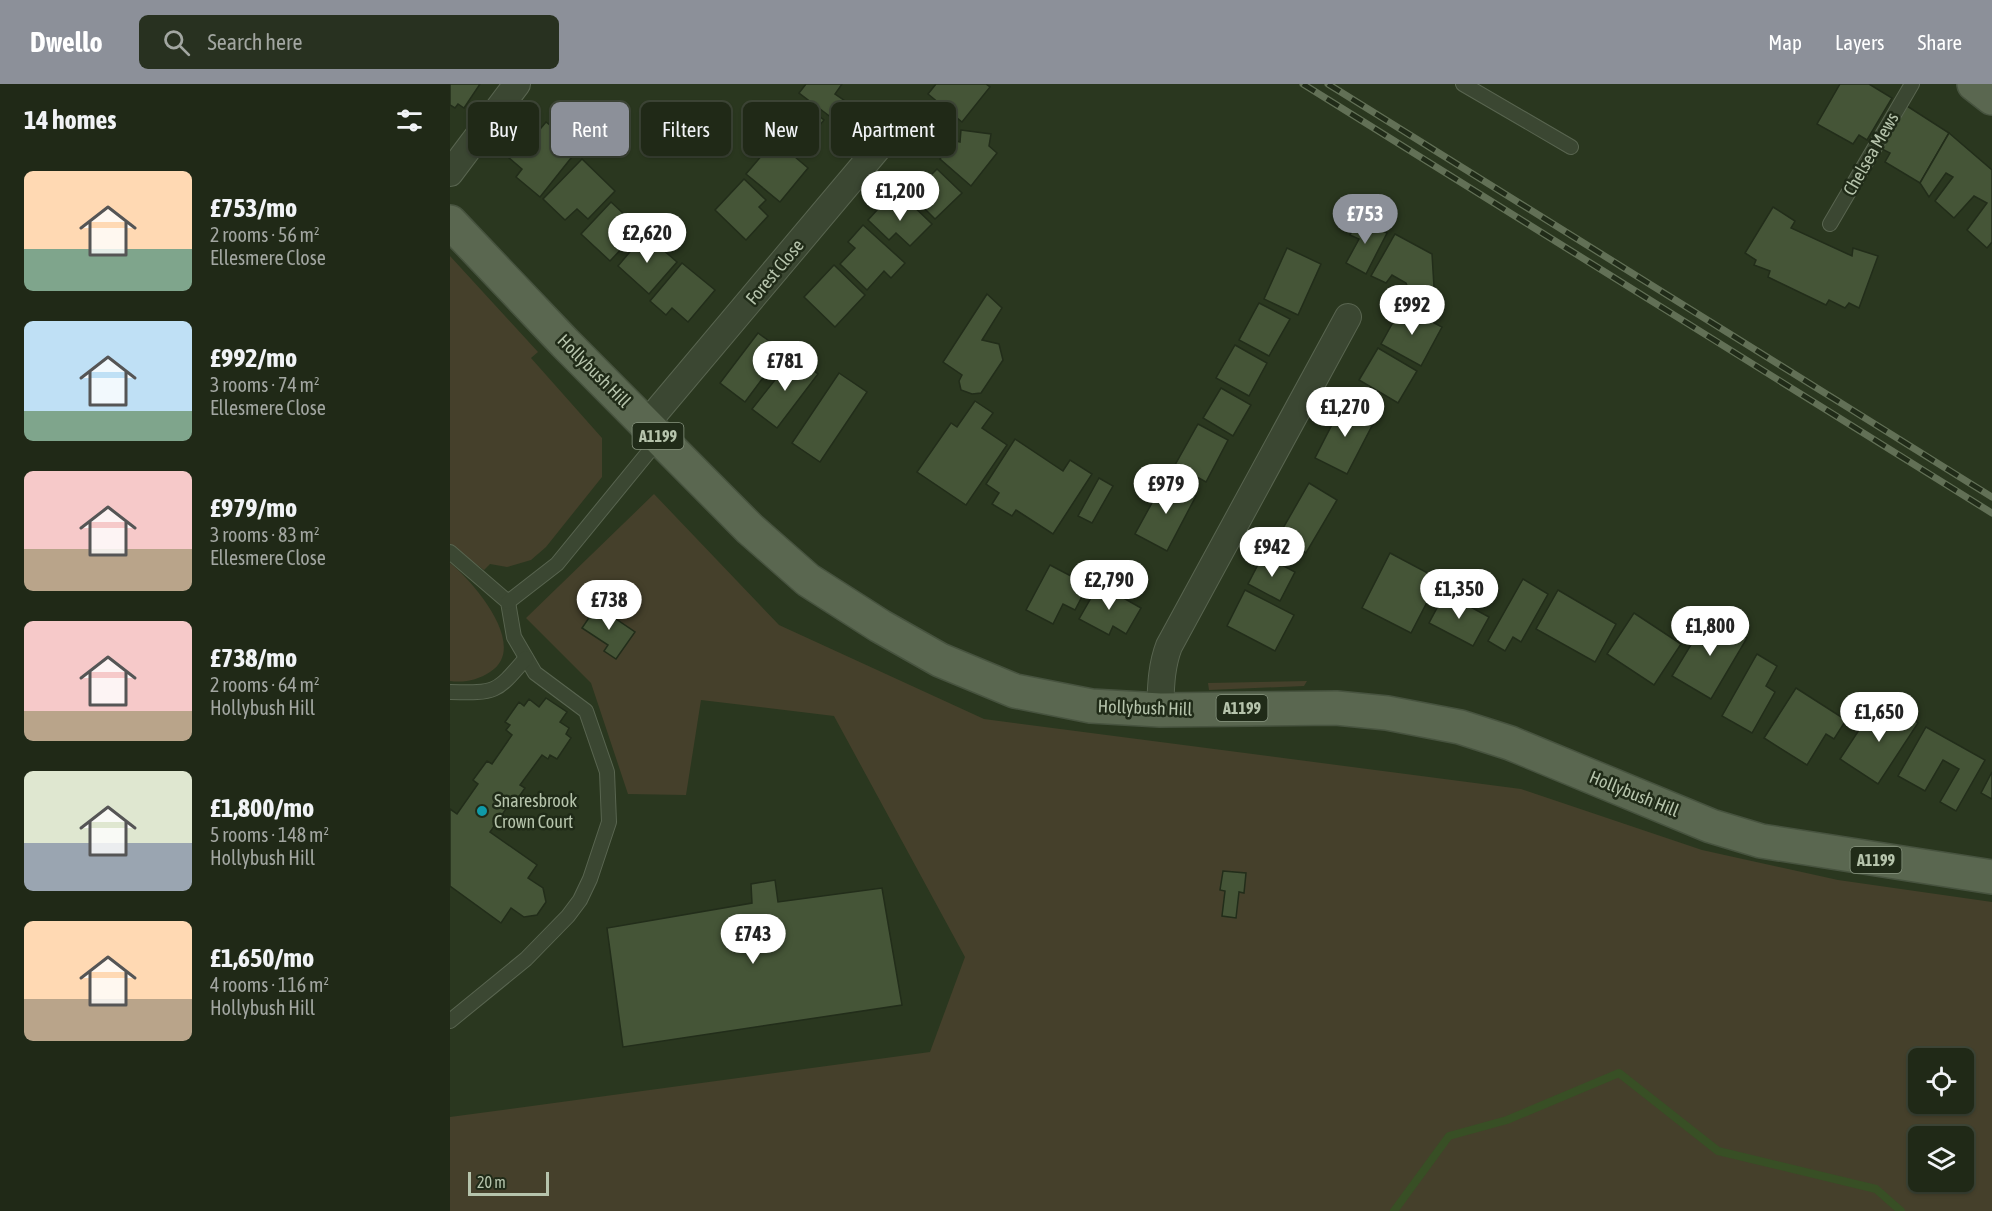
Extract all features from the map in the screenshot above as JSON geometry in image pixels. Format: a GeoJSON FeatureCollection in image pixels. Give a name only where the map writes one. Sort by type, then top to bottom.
{"type":"FeatureCollection","features":[{"type":"Feature","properties":{"kind":"main road"},"geometry":{"type":"LineString","coordinates":[[1974,84],[1992,98]]}},
{"type":"Feature","properties":{"kind":"main road","name":"Hollybush Hill"},"geometry":{"type":"LineString","coordinates":[[450,222],[750,529],[808,580],[879,626],[940,660],[1015,691],[1091,706],[1160,710],[1336,708],[1387,713],[1460,727],[1510,743],[1711,826],[1761,841],[1992,878]]}},
{"type":"Feature","properties":{"kind":"street"},"geometry":{"type":"LineString","coordinates":[[450,173],[517,84]]}},
{"type":"Feature","properties":{"kind":"street","name":"Forest Close"},"geometry":{"type":"LineString","coordinates":[[653,431],[665,405],[872,156]]}},
{"type":"Feature","properties":{"kind":"street"},"geometry":{"type":"LineString","coordinates":[[1160,710],[1161,680],[1169,646],[1348,317]]}},
{"type":"Feature","properties":{"kind":"lane"},"geometry":{"type":"LineString","coordinates":[[1463,84],[1571,147]]}},
{"type":"Feature","properties":{"kind":"lane","name":"Chelsea Mews"},"geometry":{"type":"LineString","coordinates":[[1830,224],[1912,84]]}},
{"type":"Feature","properties":{"kind":"lane"},"geometry":{"type":"LineString","coordinates":[[508,602],[557,564],[653,431]]}},
{"type":"Feature","properties":{"kind":"lane"},"geometry":{"type":"LineString","coordinates":[[450,552],[508,602],[514,637],[536,674],[586,711],[608,772],[609,822],[590,879],[580,900],[568,916],[526,959],[450,1021]]}},
{"type":"Feature","properties":{"kind":"lane"},"geometry":{"type":"LineString","coordinates":[[450,692],[480,693],[501,687],[526,658]]}},
{"type":"Feature","properties":{"kind":"shaded area"},"geometry":{"type":"Polygon","coordinates":[[[450,256],[538,352],[531,358],[602,438],[602,477],[546,547],[531,560],[507,567],[490,564],[484,570],[450,545],[450,256]]]}},
{"type":"Feature","properties":{"kind":"shaded area"},"geometry":{"type":"Polygon","coordinates":[[[654,494],[779,625],[984,719],[1521,789],[1702,850],[1838,880],[1992,902],[1992,1211],[450,1211],[450,1117],[930,1052],[965,957],[834,716],[701,700],[686,795],[628,794],[591,683],[526,618],[654,494]]]}},
{"type":"Feature","properties":{"kind":"shaded area"},"geometry":{"type":"Polygon","coordinates":[[[450,563],[472,584],[494,615],[501,631],[504,647],[501,661],[490,672],[476,679],[455,682],[450,681],[450,563]]]}},
{"type":"Feature","properties":{"kind":"shaded area"},"geometry":{"type":"Polygon","coordinates":[[[1307,681],[1304,686],[1209,690],[1208,683],[1307,681]]]}},
{"type":"Feature","properties":{"kind":"building"},"geometry":{"type":"Polygon","coordinates":[[[450,84],[480,84],[464,108],[458,104],[455,108],[450,105],[450,84]]]}},
{"type":"Feature","properties":{"kind":"building"},"geometry":{"type":"Polygon","coordinates":[[[806,84],[842,84],[835,94],[845,101],[831,102],[831,117],[819,108],[819,102],[811,102],[799,93],[806,84]]]}},
{"type":"Feature","properties":{"kind":"building"},"geometry":{"type":"Polygon","coordinates":[[[936,84],[986,84],[990,87],[962,122],[956,117],[956,102],[938,102],[928,94],[936,84]]]}},
{"type":"Feature","properties":{"kind":"building"},"geometry":{"type":"Polygon","coordinates":[[[1840,84],[1869,84],[1892,98],[1867,140],[1859,135],[1853,144],[1817,124],[1840,84]]]}},
{"type":"Feature","properties":{"kind":"building"},"geometry":{"type":"Polygon","coordinates":[[[1907,106],[1949,133],[1920,183],[1885,162],[1890,153],[1882,149],[1907,106]]]}},
{"type":"Feature","properties":{"kind":"building"},"geometry":{"type":"Polygon","coordinates":[[[819,116],[824,120],[819,126],[819,116]]]}},
{"type":"Feature","properties":{"kind":"building"},"geometry":{"type":"Polygon","coordinates":[[[546,122],[551,126],[551,156],[573,156],[540,197],[516,177],[522,169],[507,156],[539,156],[539,130],[546,122]]]}},
{"type":"Feature","properties":{"kind":"building"},"geometry":{"type":"Polygon","coordinates":[[[961,130],[991,134],[989,146],[997,153],[971,186],[940,159],[942,156],[956,156],[956,141],[960,142],[961,130]]]}},
{"type":"Feature","properties":{"kind":"building"},"geometry":{"type":"Polygon","coordinates":[[[1949,133],[1992,170],[1992,242],[1987,248],[1967,230],[1987,203],[1974,196],[1954,218],[1935,201],[1953,177],[1946,173],[1929,197],[1920,183],[1949,133]]]}},
{"type":"Feature","properties":{"kind":"building"},"geometry":{"type":"Polygon","coordinates":[[[761,156],[794,156],[808,168],[780,202],[746,174],[761,156]]]}},
{"type":"Feature","properties":{"kind":"building"},"geometry":{"type":"Polygon","coordinates":[[[582,159],[615,191],[588,219],[577,209],[565,220],[543,199],[582,159]]]}},
{"type":"Feature","properties":{"kind":"building"},"geometry":{"type":"Polygon","coordinates":[[[937,169],[962,193],[935,219],[907,191],[921,177],[925,181],[937,169]]]}},
{"type":"Feature","properties":{"kind":"building"},"geometry":{"type":"Polygon","coordinates":[[[744,179],[766,200],[759,207],[768,216],[746,240],[715,210],[744,179]]]}},
{"type":"Feature","properties":{"kind":"building"},"geometry":{"type":"Polygon","coordinates":[[[888,198],[902,211],[910,203],[932,224],[910,246],[896,233],[889,240],[868,220],[888,198]]]}},
{"type":"Feature","properties":{"kind":"building"},"geometry":{"type":"Polygon","coordinates":[[[611,202],[640,229],[610,261],[581,234],[611,202]]]}},
{"type":"Feature","properties":{"kind":"building"},"geometry":{"type":"Polygon","coordinates":[[[1773,207],[1795,221],[1791,228],[1852,256],[1853,248],[1878,256],[1859,308],[1849,303],[1845,308],[1829,300],[1826,305],[1768,277],[1770,271],[1754,265],[1756,260],[1745,253],[1773,207]]]}},
{"type":"Feature","properties":{"kind":"building"},"geometry":{"type":"Polygon","coordinates":[[[1359,218],[1387,233],[1366,274],[1346,263],[1359,239],[1350,235],[1359,218]]]}},
{"type":"Feature","properties":{"kind":"building"},"geometry":{"type":"Polygon","coordinates":[[[863,225],[905,263],[891,278],[884,271],[867,290],[840,264],[855,248],[848,242],[863,225]]]}},
{"type":"Feature","properties":{"kind":"building"},"geometry":{"type":"Polygon","coordinates":[[[645,234],[677,262],[649,294],[618,266],[645,234]]]}},
{"type":"Feature","properties":{"kind":"building"},"geometry":{"type":"Polygon","coordinates":[[[1395,234],[1432,254],[1434,287],[1410,293],[1406,283],[1392,275],[1386,283],[1371,276],[1395,234]]]}},
{"type":"Feature","properties":{"kind":"building"},"geometry":{"type":"Polygon","coordinates":[[[1287,248],[1321,264],[1298,315],[1264,299],[1287,248]]]}},
{"type":"Feature","properties":{"kind":"building"},"geometry":{"type":"Polygon","coordinates":[[[682,263],[715,290],[688,322],[672,308],[666,315],[650,301],[682,263]]]}},
{"type":"Feature","properties":{"kind":"building"},"geometry":{"type":"Polygon","coordinates":[[[834,265],[865,295],[835,327],[804,297],[834,265]]]}},
{"type":"Feature","properties":{"kind":"building"},"geometry":{"type":"Polygon","coordinates":[[[987,294],[1002,308],[982,340],[999,344],[1003,360],[981,393],[972,394],[961,390],[959,381],[962,375],[943,362],[987,294]]]}},
{"type":"Feature","properties":{"kind":"building"},"geometry":{"type":"Polygon","coordinates":[[[1259,303],[1290,319],[1269,356],[1239,340],[1259,303]]]}},
{"type":"Feature","properties":{"kind":"building"},"geometry":{"type":"Polygon","coordinates":[[[1402,306],[1442,327],[1421,366],[1381,344],[1402,306]]]}},
{"type":"Feature","properties":{"kind":"building"},"geometry":{"type":"Polygon","coordinates":[[[758,333],[783,351],[745,402],[720,383],[758,333]]]}},
{"type":"Feature","properties":{"kind":"building"},"geometry":{"type":"Polygon","coordinates":[[[1235,345],[1267,363],[1249,396],[1216,378],[1235,345]]]}},
{"type":"Feature","properties":{"kind":"building"},"geometry":{"type":"Polygon","coordinates":[[[1378,348],[1417,371],[1398,403],[1359,380],[1378,348]]]}},
{"type":"Feature","properties":{"kind":"building"},"geometry":{"type":"Polygon","coordinates":[[[794,356],[818,374],[777,428],[752,409],[794,356]]]}},
{"type":"Feature","properties":{"kind":"building"},"geometry":{"type":"Polygon","coordinates":[[[839,373],[867,392],[820,462],[792,443],[839,373]]]}},
{"type":"Feature","properties":{"kind":"building"},"geometry":{"type":"Polygon","coordinates":[[[1221,388],[1251,405],[1233,436],[1203,418],[1221,388]]]}},
{"type":"Feature","properties":{"kind":"building"},"geometry":{"type":"Polygon","coordinates":[[[975,401],[993,413],[982,428],[1007,445],[966,505],[917,472],[951,423],[957,427],[975,401]]]}},
{"type":"Feature","properties":{"kind":"building"},"geometry":{"type":"Polygon","coordinates":[[[1344,401],[1376,418],[1347,474],[1315,458],[1344,401]]]}},
{"type":"Feature","properties":{"kind":"building"},"geometry":{"type":"Polygon","coordinates":[[[1198,424],[1228,440],[1206,482],[1175,465],[1198,424]]]}},
{"type":"Feature","properties":{"kind":"building"},"geometry":{"type":"Polygon","coordinates":[[[1015,439],[1063,471],[1070,460],[1092,474],[1053,534],[1016,510],[1012,516],[992,504],[999,493],[986,484],[1015,439]]]}},
{"type":"Feature","properties":{"kind":"building"},"geometry":{"type":"Polygon","coordinates":[[[1099,478],[1113,486],[1092,523],[1078,516],[1099,478]]]}},
{"type":"Feature","properties":{"kind":"building"},"geometry":{"type":"Polygon","coordinates":[[[1165,479],[1196,496],[1167,551],[1135,534],[1165,479]]]}},
{"type":"Feature","properties":{"kind":"building"},"geometry":{"type":"Polygon","coordinates":[[[1309,483],[1337,500],[1306,553],[1278,537],[1309,483]]]}},
{"type":"Feature","properties":{"kind":"building"},"geometry":{"type":"Polygon","coordinates":[[[1390,553],[1439,579],[1411,633],[1362,608],[1390,553]]]}},
{"type":"Feature","properties":{"kind":"building"},"geometry":{"type":"Polygon","coordinates":[[[1263,555],[1295,572],[1280,601],[1248,584],[1263,555]]]}},
{"type":"Feature","properties":{"kind":"building"},"geometry":{"type":"Polygon","coordinates":[[[1050,565],[1088,585],[1075,610],[1063,604],[1053,624],[1026,610],[1050,565]]]}},
{"type":"Feature","properties":{"kind":"building"},"geometry":{"type":"Polygon","coordinates":[[[1523,579],[1548,594],[1521,642],[1513,637],[1505,651],[1488,641],[1523,579]]]}},
{"type":"Feature","properties":{"kind":"building"},"geometry":{"type":"Polygon","coordinates":[[[1099,584],[1141,608],[1126,634],[1113,626],[1109,635],[1079,619],[1099,584]]]}},
{"type":"Feature","properties":{"kind":"building"},"geometry":{"type":"Polygon","coordinates":[[[1245,590],[1294,615],[1275,651],[1227,626],[1245,590]]]}},
{"type":"Feature","properties":{"kind":"building"},"geometry":{"type":"Polygon","coordinates":[[[1558,590],[1616,624],[1595,662],[1536,629],[1558,590]]]}},
{"type":"Feature","properties":{"kind":"building"},"geometry":{"type":"Polygon","coordinates":[[[1445,593],[1489,617],[1473,646],[1429,623],[1445,593]]]}},
{"type":"Feature","properties":{"kind":"building"},"geometry":{"type":"Polygon","coordinates":[[[597,606],[635,632],[616,659],[604,651],[608,645],[582,628],[597,606]]]}},
{"type":"Feature","properties":{"kind":"building"},"geometry":{"type":"Polygon","coordinates":[[[1634,613],[1681,644],[1654,685],[1607,654],[1634,613]]]}},
{"type":"Feature","properties":{"kind":"building"},"geometry":{"type":"Polygon","coordinates":[[[1709,615],[1747,638],[1711,699],[1672,676],[1709,615]]]}},
{"type":"Feature","properties":{"kind":"building"},"geometry":{"type":"Polygon","coordinates":[[[1757,654],[1777,666],[1766,686],[1775,692],[1752,733],[1722,716],[1757,654]]]}},
{"type":"Feature","properties":{"kind":"building"},"geometry":{"type":"Polygon","coordinates":[[[1796,688],[1846,720],[1834,739],[1826,734],[1807,765],[1764,738],[1796,688]]]}},
{"type":"Feature","properties":{"kind":"building","name":"Snaresbrook Crown Court"},"geometry":{"type":"Polygon","coordinates":[[[546,698],[567,712],[560,722],[569,728],[566,734],[571,738],[557,759],[550,755],[548,759],[542,755],[520,785],[525,788],[511,808],[508,806],[490,832],[537,865],[528,878],[543,888],[546,902],[537,915],[524,917],[511,908],[501,923],[450,886],[450,809],[457,814],[478,784],[473,780],[487,761],[492,764],[512,735],[506,730],[510,725],[505,722],[519,702],[524,706],[529,699],[539,707],[546,698]]]}},
{"type":"Feature","properties":{"kind":"building"},"geometry":{"type":"Polygon","coordinates":[[[1874,707],[1889,717],[1896,708],[1918,723],[1878,784],[1840,759],[1874,707]]]}},
{"type":"Feature","properties":{"kind":"building"},"geometry":{"type":"Polygon","coordinates":[[[1926,727],[1985,760],[1956,811],[1940,802],[1959,769],[1943,760],[1925,791],[1898,776],[1926,727]]]}},
{"type":"Feature","properties":{"kind":"building"},"geometry":{"type":"Polygon","coordinates":[[[1992,772],[1992,799],[1981,793],[1992,772]]]}},
{"type":"Feature","properties":{"kind":"building"},"geometry":{"type":"Polygon","coordinates":[[[1223,871],[1246,873],[1244,893],[1239,892],[1236,918],[1222,916],[1225,891],[1220,890],[1223,871]]]}},
{"type":"Feature","properties":{"kind":"building"},"geometry":{"type":"Polygon","coordinates":[[[775,880],[778,902],[882,888],[902,1005],[623,1047],[607,928],[752,903],[751,884],[775,880]]]}},
{"type":"Feature","properties":{"kind":"waterway"},"geometry":{"type":"LineString","coordinates":[[1394,1211],[1449,1136],[1507,1120],[1619,1073],[1718,1151],[1876,1189],[1901,1211]]}},
{"type":"Feature","properties":{"kind":"railway"},"geometry":{"type":"LineString","coordinates":[[1303,84],[1992,513]]}},
{"type":"Feature","properties":{"kind":"railway"},"geometry":{"type":"LineString","coordinates":[[1328,84],[1992,497]]}},
{"type":"Feature","properties":{"kind":"place","name":"Snaresbrook Crown Court"},"geometry":{"type":"Point","coordinates":[482,811]}}]}
